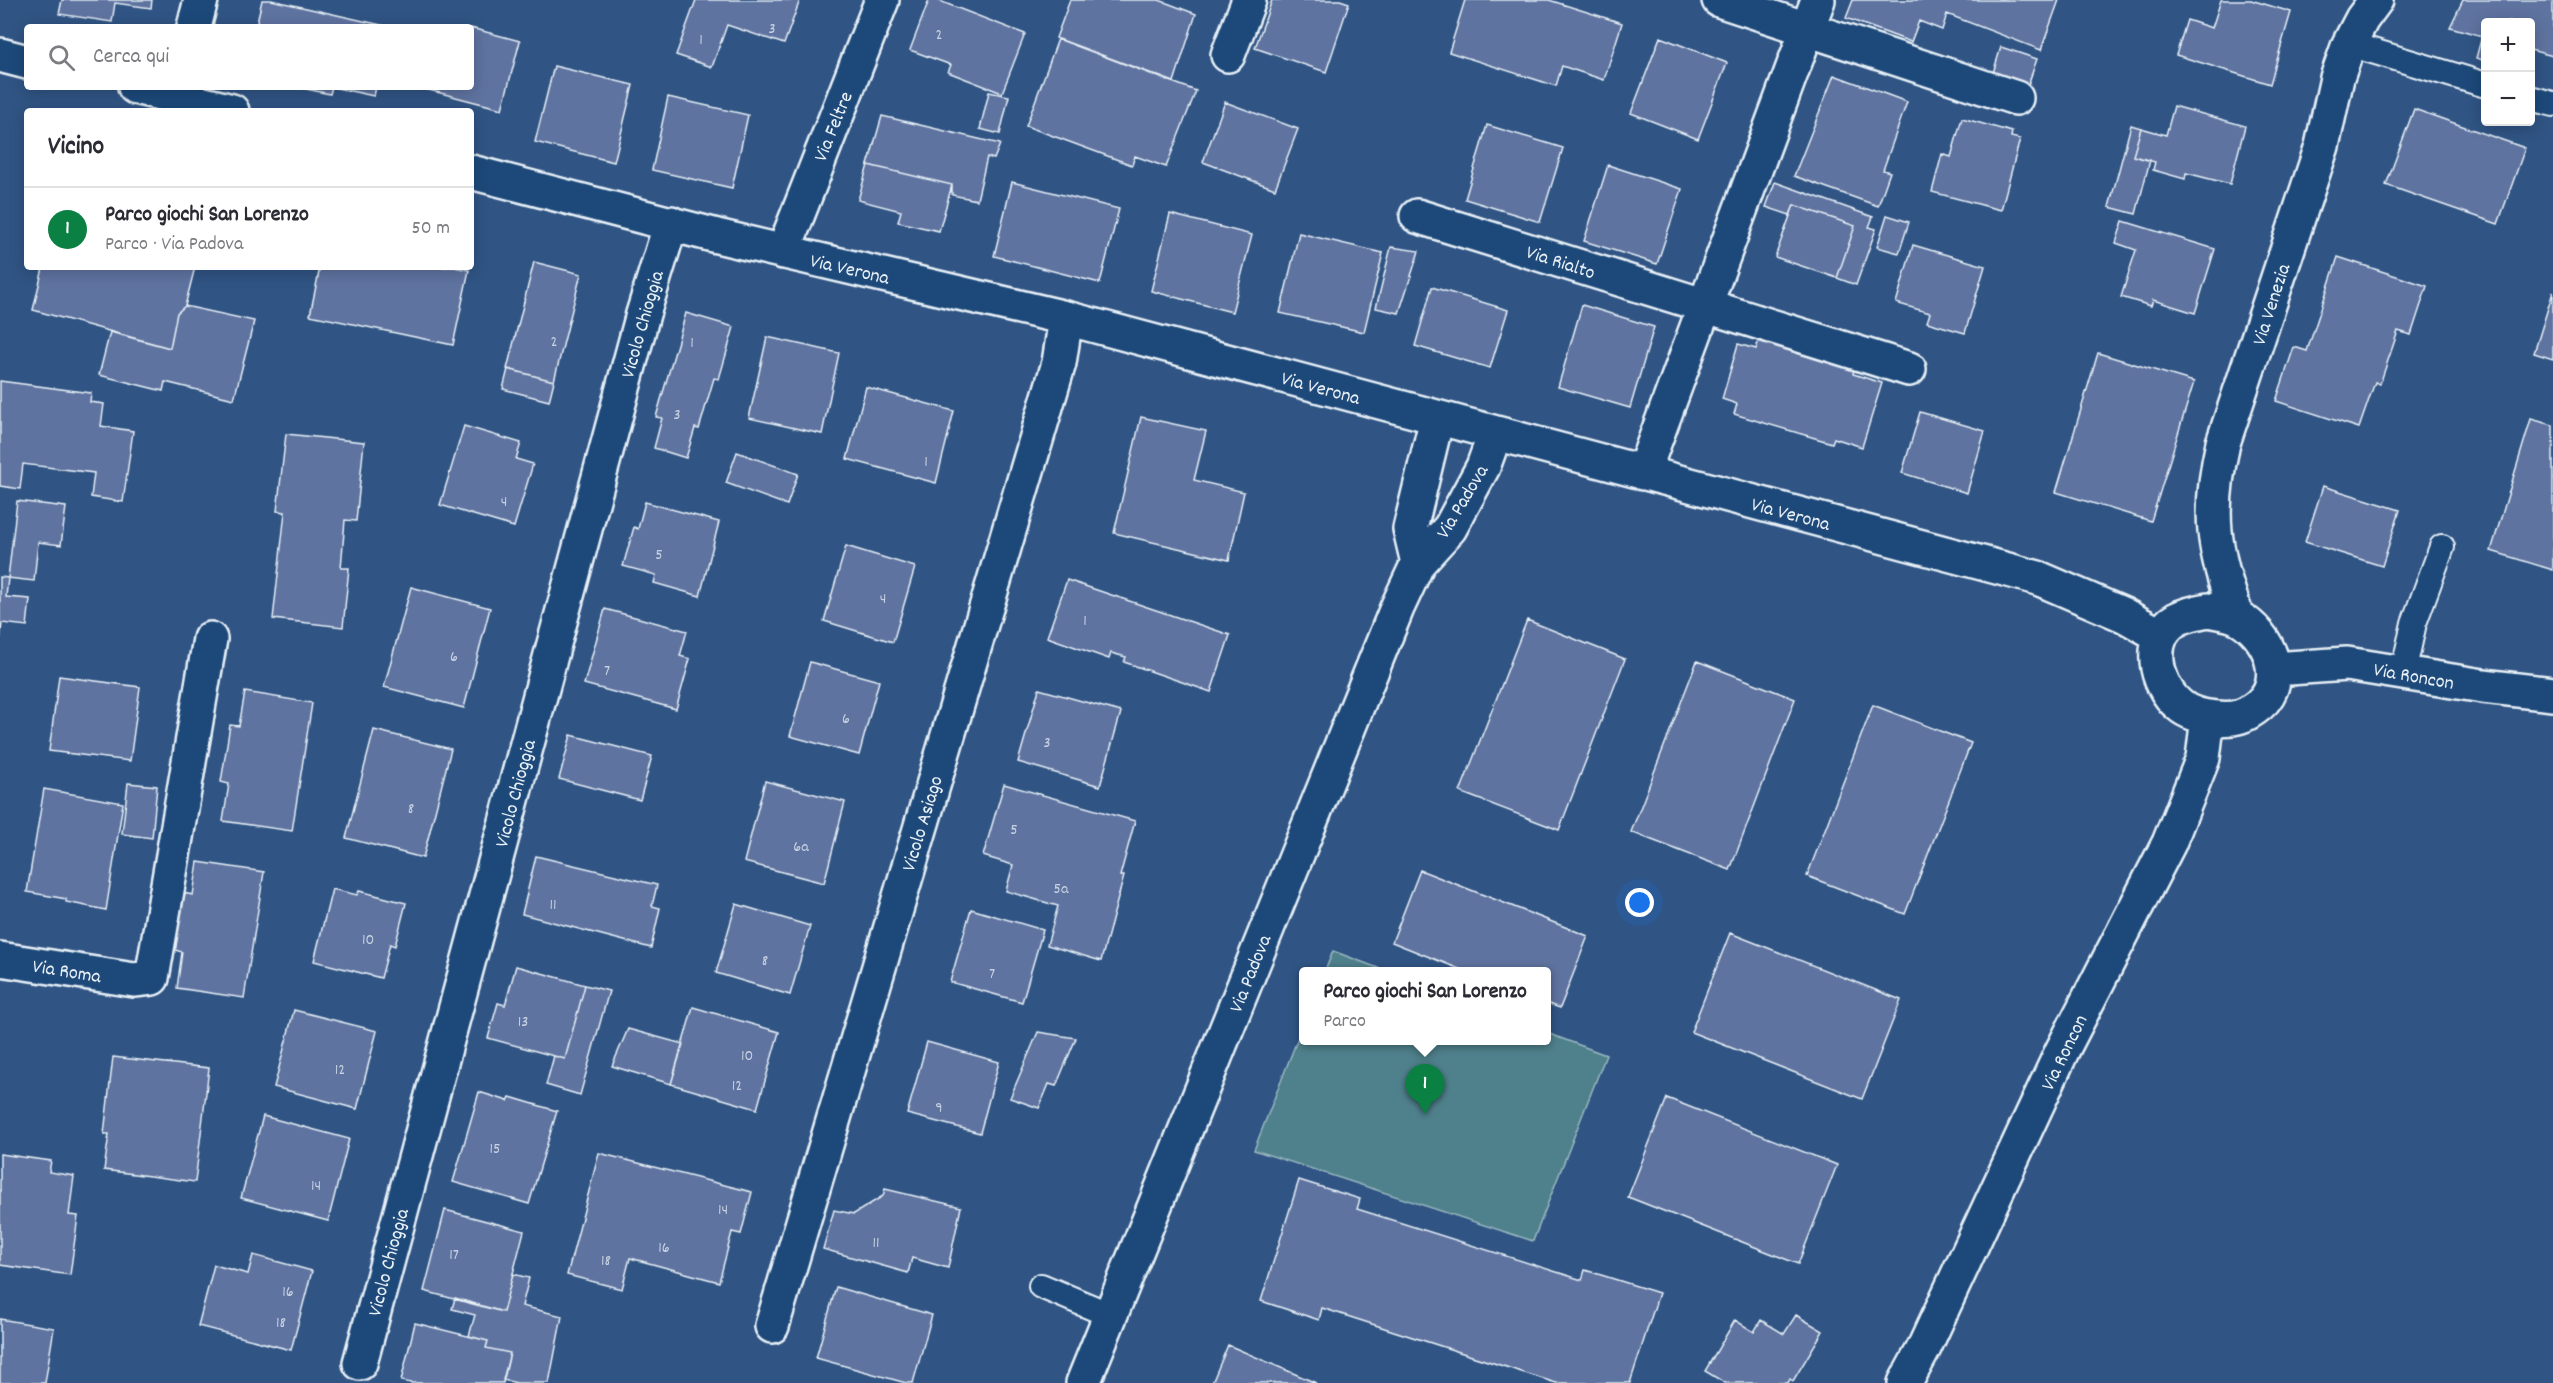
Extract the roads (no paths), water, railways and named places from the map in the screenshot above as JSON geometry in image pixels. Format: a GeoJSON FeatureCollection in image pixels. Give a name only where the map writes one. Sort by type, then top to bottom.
{"type":"FeatureCollection","features":[{"type":"Feature","properties":{"kind":"street"},"geometry":{"type":"LineString","coordinates":[[195,24],[201,0]]}},
{"type":"Feature","properties":{"kind":"street","name":"Via Feltre"},"geometry":{"type":"LineString","coordinates":[[783,252],[882,0]]}},
{"type":"Feature","properties":{"kind":"street"},"geometry":{"type":"LineString","coordinates":[[1228,55],[1249,0]]}},
{"type":"Feature","properties":{"kind":"street"},"geometry":{"type":"LineString","coordinates":[[1719,0],[1813,14],[2016,98]]}},
{"type":"Feature","properties":{"kind":"street","name":"Via Venezia"},"geometry":{"type":"LineString","coordinates":[[2237,617],[2222,574],[2215,538],[2214,481],[2223,443],[2322,146],[2337,78],[2349,44],[2362,19],[2376,0]]}},
{"type":"Feature","properties":{"kind":"street"},"geometry":{"type":"LineString","coordinates":[[1643,473],[1813,14]]}},
{"type":"Feature","properties":{"kind":"street"},"geometry":{"type":"LineString","coordinates":[[0,55],[24,61]]}},
{"type":"Feature","properties":{"kind":"street"},"geometry":{"type":"LineString","coordinates":[[161,90],[179,92],[224,108]]}},
{"type":"Feature","properties":{"kind":"street","name":"Via Verona"},"geometry":{"type":"LineString","coordinates":[[474,173],[783,252],[1066,318],[2038,578],[2124,615],[2161,636]]}},
{"type":"Feature","properties":{"kind":"street","name":"Via Rialto"},"geometry":{"type":"LineString","coordinates":[[1417,216],[1909,369]]}},
{"type":"Feature","properties":{"kind":"street","name":"Vicolo Chioggia"},"geometry":{"type":"LineString","coordinates":[[360,1363],[643,314],[671,223]]}},
{"type":"Feature","properties":{"kind":"street","name":"Vicolo Asiago"},"geometry":{"type":"LineString","coordinates":[[772,1326],[1059,363],[1066,318]]}},
{"type":"Feature","properties":{"kind":"street","name":"Via Padova"},"geometry":{"type":"LineString","coordinates":[[1418,563],[1410,529],[1437,418]]}},
{"type":"Feature","properties":{"kind":"street","name":"Via Padova"},"geometry":{"type":"LineString","coordinates":[[1083,1383],[1397,608],[1418,563],[1450,528],[1483,467],[1495,434]]}},
{"type":"Feature","properties":{"kind":"street"},"geometry":{"type":"LineString","coordinates":[[2208,610],[2237,617],[2254,628],[2267,645],[2274,669],[2271,685],[2264,701],[2248,714],[2230,719],[2197,715],[2180,706],[2166,692],[2156,659],[2161,636],[2175,620],[2191,613],[2208,610]]}},
{"type":"Feature","properties":{"kind":"street","name":"Via Roma"},"geometry":{"type":"LineString","coordinates":[[0,959],[134,980],[152,978],[210,639]]}},
{"type":"Feature","properties":{"kind":"street","name":"Via Roncon"},"geometry":{"type":"LineString","coordinates":[[2274,669],[2347,664],[2483,686],[2553,694]]}},
{"type":"Feature","properties":{"kind":"street","name":"Via Roncon"},"geometry":{"type":"LineString","coordinates":[[1905,1383],[1928,1339],[2062,1052],[2169,843],[2203,758],[2208,717]]}},
{"type":"Feature","properties":{"kind":"lane"},"geometry":{"type":"LineString","coordinates":[[2349,44],[2481,84]]}},
{"type":"Feature","properties":{"kind":"lane"},"geometry":{"type":"LineString","coordinates":[[2535,99],[2553,104]]}},
{"type":"Feature","properties":{"kind":"lane"},"geometry":{"type":"LineString","coordinates":[[2403,672],[2414,623],[2442,547]]}},
{"type":"Feature","properties":{"kind":"lane"},"geometry":{"type":"LineString","coordinates":[[1041,1286],[1110,1315]]}},
{"type":"Feature","properties":{"kind":"place","name":"Parco giochi San Lorenzo"},"geometry":{"type":"Point","coordinates":[1425,1114]}}]}
